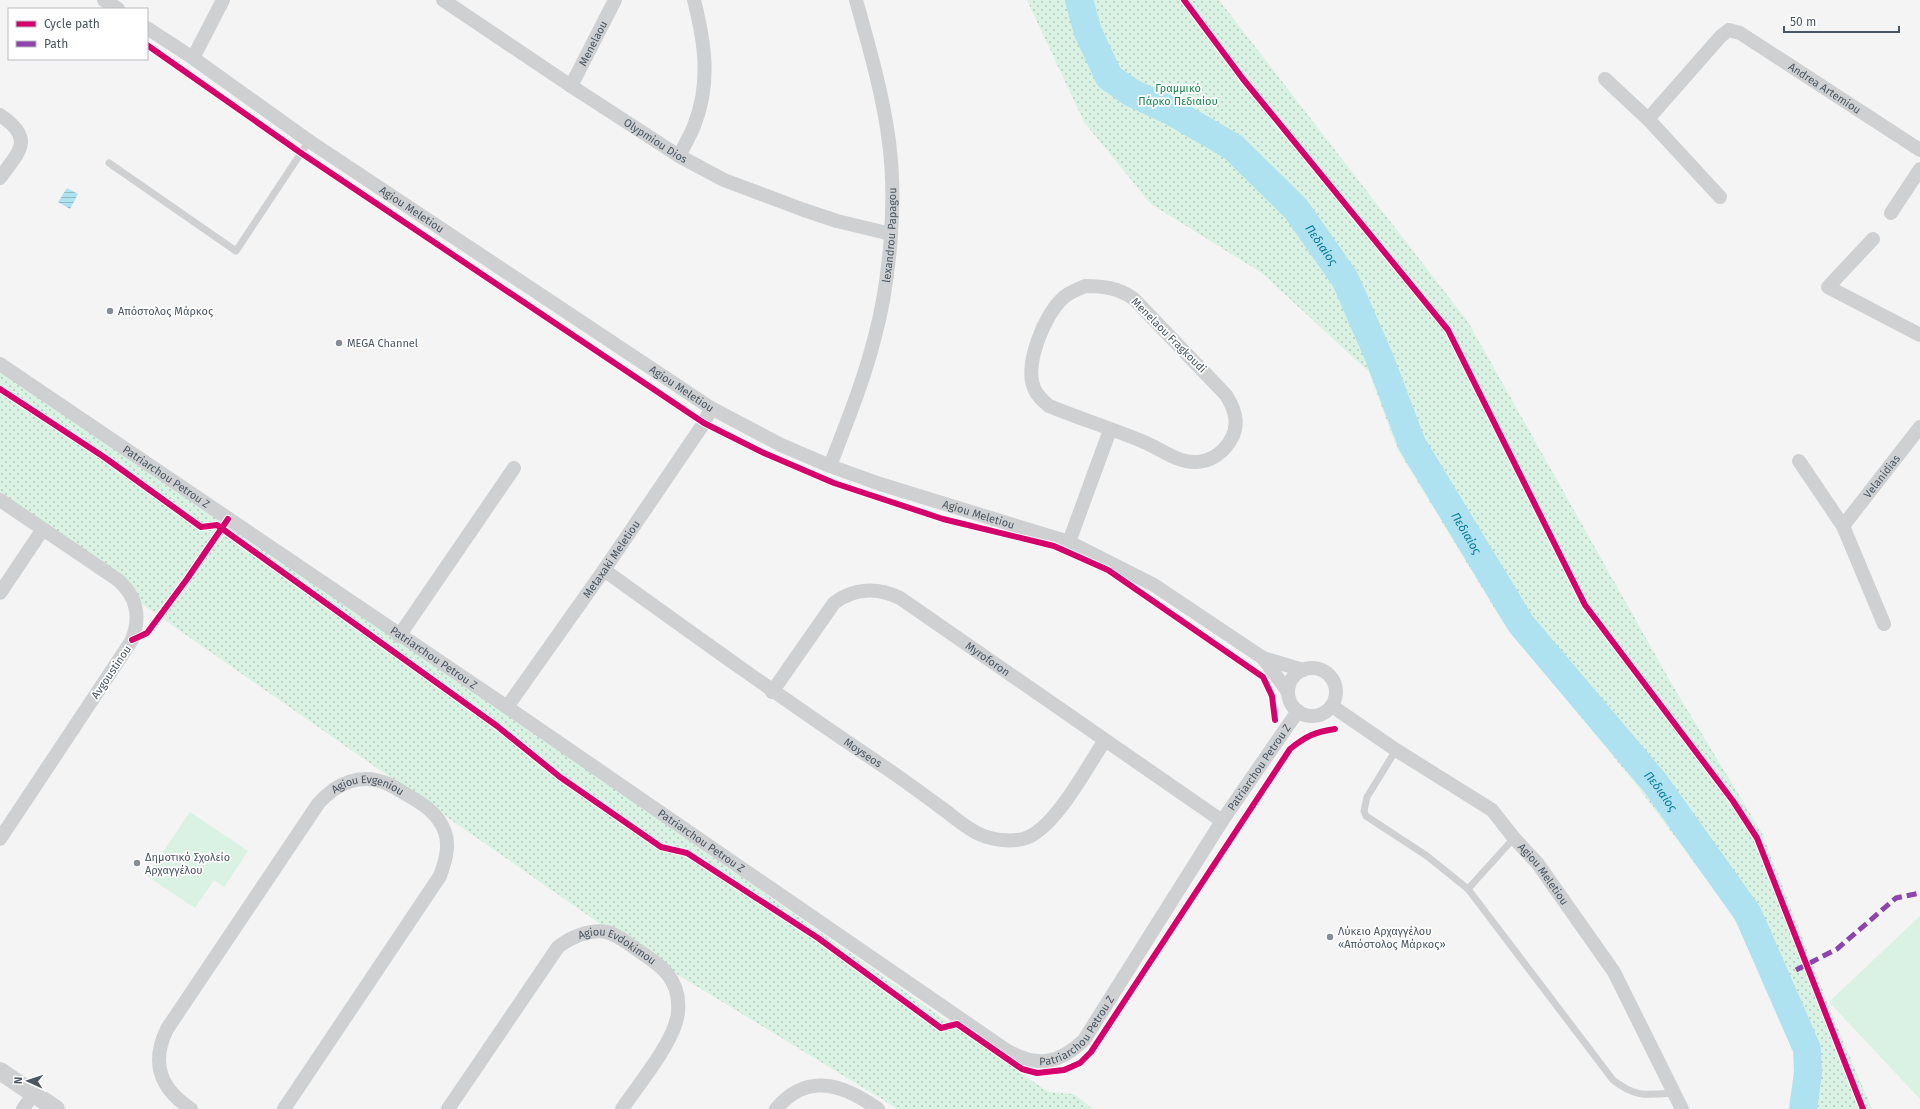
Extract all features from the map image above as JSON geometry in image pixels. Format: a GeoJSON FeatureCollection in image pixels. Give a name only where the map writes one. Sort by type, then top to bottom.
{"type":"FeatureCollection","features":[{"type":"Feature","properties":{"kind":"street"},"geometry":{"type":"LineString","coordinates":[[104,0],[116,8]]}},
{"type":"Feature","properties":{"kind":"street"},"geometry":{"type":"LineString","coordinates":[[193,58],[223,0]]}},
{"type":"Feature","properties":{"kind":"street","name":"Olypmiou Dios"},"geometry":{"type":"LineString","coordinates":[[443,0],[679,156],[724,180],[762,196],[837,221],[891,234]]}},
{"type":"Feature","properties":{"kind":"street","name":"Menelaou"},"geometry":{"type":"LineString","coordinates":[[571,86],[616,0]]}},
{"type":"Feature","properties":{"kind":"street"},"geometry":{"type":"LineString","coordinates":[[679,156],[694,127],[700,110],[706,75],[702,30],[694,0]]}},
{"type":"Feature","properties":{"kind":"street","name":"lexandrou Papagou"},"geometry":{"type":"LineString","coordinates":[[830,466],[875,339],[886,275],[891,234],[892,194],[889,143],[878,83],[856,0]]}},
{"type":"Feature","properties":{"kind":"street","name":"Agiou Meletiou"},"geometry":{"type":"LineString","coordinates":[[148,29],[193,58],[309,141],[711,408],[781,445],[830,466],[880,484],[1069,542],[1154,585],[1263,658],[1303,670]]}},
{"type":"Feature","properties":{"kind":"street","name":"Andrea Artemiou"},"geometry":{"type":"LineString","coordinates":[[1648,119],[1721,36],[1729,30],[1740,32],[1920,150]]}},
{"type":"Feature","properties":{"kind":"street"},"geometry":{"type":"LineString","coordinates":[[1605,79],[1648,119],[1720,197]]}},
{"type":"Feature","properties":{"kind":"street"},"geometry":{"type":"LineString","coordinates":[[0,115],[18,129],[21,136],[20,146],[0,178]]}},
{"type":"Feature","properties":{"kind":"street"},"geometry":{"type":"LineString","coordinates":[[1891,213],[1920,168]]}},
{"type":"Feature","properties":{"kind":"street"},"geometry":{"type":"LineString","coordinates":[[1873,239],[1828,287],[1920,335]]}},
{"type":"Feature","properties":{"kind":"street","name":"Menelaou Fragkoudi"},"geometry":{"type":"LineString","coordinates":[[1085,286],[1114,288],[1126,292],[1226,395],[1234,407],[1236,426],[1233,437],[1228,446],[1215,457],[1200,462],[1178,459],[1144,442],[1110,430],[1049,406],[1039,397],[1033,387],[1031,373],[1032,360],[1046,321],[1054,308],[1064,297],[1085,286]]}},
{"type":"Feature","properties":{"kind":"street","name":"Patriarchou Petrou Z"},"geometry":{"type":"LineString","coordinates":[[0,364],[399,636],[507,707],[1006,1050],[1024,1059],[1046,1061],[1057,1059],[1074,1050],[1084,1040],[1222,821],[1298,711]]}},
{"type":"Feature","properties":{"kind":"street","name":"Metaxaki Meletiou"},"geometry":{"type":"LineString","coordinates":[[507,707],[604,570],[704,422],[711,408]]}},
{"type":"Feature","properties":{"kind":"street","name":"Velanidias"},"geometry":{"type":"LineString","coordinates":[[1843,526],[1920,427]]}},
{"type":"Feature","properties":{"kind":"street"},"geometry":{"type":"LineString","coordinates":[[1069,542],[1110,430]]}},
{"type":"Feature","properties":{"kind":"street"},"geometry":{"type":"LineString","coordinates":[[1799,461],[1843,526],[1884,624]]}},
{"type":"Feature","properties":{"kind":"street"},"geometry":{"type":"LineString","coordinates":[[399,636],[514,468]]}},
{"type":"Feature","properties":{"kind":"street","name":"Avgoustinou"},"geometry":{"type":"LineString","coordinates":[[0,500],[126,588],[136,605],[136,631],[132,640],[0,839]]}},
{"type":"Feature","properties":{"kind":"street"},"geometry":{"type":"LineString","coordinates":[[0,593],[43,529]]}},
{"type":"Feature","properties":{"kind":"street","name":"Moyseos"},"geometry":{"type":"LineString","coordinates":[[604,570],[772,692],[911,785],[969,828],[990,838],[1001,840],[1024,838],[1045,827],[1057,813],[1105,740]]}},
{"type":"Feature","properties":{"kind":"street","name":"Myroforon"},"geometry":{"type":"LineString","coordinates":[[772,692],[834,603],[844,596],[854,592],[866,590],[878,591],[900,598],[1222,821]]}},
{"type":"Feature","properties":{"kind":"street","name":"Agiou Meletiou"},"geometry":{"type":"LineString","coordinates":[[1263,658],[1288,692]]}},
{"type":"Feature","properties":{"kind":"street"},"geometry":{"type":"LineString","coordinates":[[1309,668],[1322,670],[1331,677],[1336,688],[1335,701],[1332,706],[1325,713],[1316,716],[1306,716],[1298,711],[1291,703],[1288,692],[1294,677],[1303,670],[1309,668]]}},
{"type":"Feature","properties":{"kind":"street","name":"Agiou Meletiou"},"geometry":{"type":"LineString","coordinates":[[1332,706],[1396,750],[1492,810],[1514,838],[1538,864],[1614,972],[1682,1109]]}},
{"type":"Feature","properties":{"kind":"street","name":"Agiou Evgeniou"},"geometry":{"type":"LineString","coordinates":[[191,1109],[176,1099],[163,1081],[160,1069],[160,1050],[167,1029],[313,810],[327,792],[347,782],[357,780],[377,780],[388,784],[424,805],[436,816],[445,832],[447,847],[446,861],[440,876],[284,1109]]}},
{"type":"Feature","properties":{"kind":"street","name":"Agiou Evdokimou"},"geometry":{"type":"LineString","coordinates":[[448,1109],[558,947],[565,942],[583,934],[605,932],[614,934],[658,963],[670,976],[679,998],[678,1014],[668,1041],[622,1109]]}},
{"type":"Feature","properties":{"kind":"street"},"geometry":{"type":"LineString","coordinates":[[0,1071],[56,1109]]}},
{"type":"Feature","properties":{"kind":"street"},"geometry":{"type":"LineString","coordinates":[[776,1109],[787,1098],[800,1089],[819,1085],[844,1090],[878,1109]]}},
{"type":"Feature","properties":{"kind":"street"},"geometry":{"type":"LineString","coordinates":[[23,1109],[34,1093]]}},
{"type":"Feature","properties":{"kind":"lane"},"geometry":{"type":"LineString","coordinates":[[109,163],[236,251],[309,141]]}},
{"type":"Feature","properties":{"kind":"lane"},"geometry":{"type":"LineString","coordinates":[[1396,750],[1367,797],[1364,811],[1372,821],[1427,856],[1468,889],[1613,1080],[1626,1090],[1639,1094],[1675,1093]]}},
{"type":"Feature","properties":{"kind":"lane"},"geometry":{"type":"LineString","coordinates":[[1468,889],[1514,838]]}},
{"type":"Feature","properties":{"kind":"green space","name":"Γραμμικό Πάρκο Πεδιαίου"},"geometry":{"type":"Polygon","coordinates":[[[1027,0],[1219,0],[1468,322],[1674,688],[1762,833],[1831,1012],[1872,1109],[1792,1109],[1795,1051],[1732,914],[1635,783],[1502,621],[1397,448],[1369,372],[1262,273],[1151,204],[1084,122],[1027,0]]]}},
{"type":"Feature","properties":{"kind":"green space"},"geometry":{"type":"Polygon","coordinates":[[[0,357],[1048,1092],[1074,1094],[1093,1109],[898,1109],[639,951],[0,505],[0,357]]]}},
{"type":"Feature","properties":{"kind":"green space"},"geometry":{"type":"Polygon","coordinates":[[[190,812],[248,851],[224,887],[214,880],[195,908],[147,876],[190,812]]]}},
{"type":"Feature","properties":{"kind":"green space"},"geometry":{"type":"Polygon","coordinates":[[[1920,916],[1920,1099],[1829,1002],[1920,916]]]}},
{"type":"Feature","properties":{"kind":"water"},"geometry":{"type":"Polygon","coordinates":[[[67,188],[78,194],[70,209],[58,202],[67,188]]]}},
{"type":"Feature","properties":{"kind":"waterway","name":"Πεδιαίος"},"geometry":{"type":"LineString","coordinates":[[1079,0],[1088,32],[1109,77],[1132,93],[1169,110],[1233,147],[1296,209],[1345,279],[1379,357],[1412,444],[1521,624],[1655,783],[1748,914],[1807,1049],[1808,1073],[1803,1109]]}},
{"type":"Feature","properties":{"kind":"marked path"},"geometry":{"type":"LineString","coordinates":[[1796,970],[1837,949],[1896,898],[1920,893]]}},
{"type":"Feature","properties":{"kind":"cycle path"},"geometry":{"type":"LineString","coordinates":[[1184,0],[1243,79],[1448,330],[1585,605],[1733,801],[1757,838],[1863,1109]]}},
{"type":"Feature","properties":{"kind":"cycle path"},"geometry":{"type":"LineString","coordinates":[[148,46],[301,153],[704,423],[764,453],[834,483],[943,519],[1054,546],[1108,570],[1263,677],[1272,696],[1275,720]]}},
{"type":"Feature","properties":{"kind":"cycle path"},"geometry":{"type":"LineString","coordinates":[[0,389],[104,457],[201,527],[217,525],[497,726],[560,777],[661,847],[687,853],[818,938],[941,1028],[957,1024],[1022,1069],[1037,1073],[1064,1070],[1080,1063],[1091,1052],[1290,749],[1311,735],[1335,729]]}},
{"type":"Feature","properties":{"kind":"cycle path"},"geometry":{"type":"LineString","coordinates":[[132,640],[147,633],[187,579],[228,519]]}},
{"type":"Feature","properties":{"kind":"place","name":"Απόστολος Μάρκος"},"geometry":{"type":"Point","coordinates":[110,311]}},
{"type":"Feature","properties":{"kind":"place","name":"MEGA Channel"},"geometry":{"type":"Point","coordinates":[339,343]}},
{"type":"Feature","properties":{"kind":"place","name":"Δημοτικό Σχολείο Αρχαγγέλου"},"geometry":{"type":"Point","coordinates":[137,863]}},
{"type":"Feature","properties":{"kind":"place","name":"Λύκειο Αρχαγγέλου «Απόστολος Μάρκος»"},"geometry":{"type":"Point","coordinates":[1330,937]}}]}
